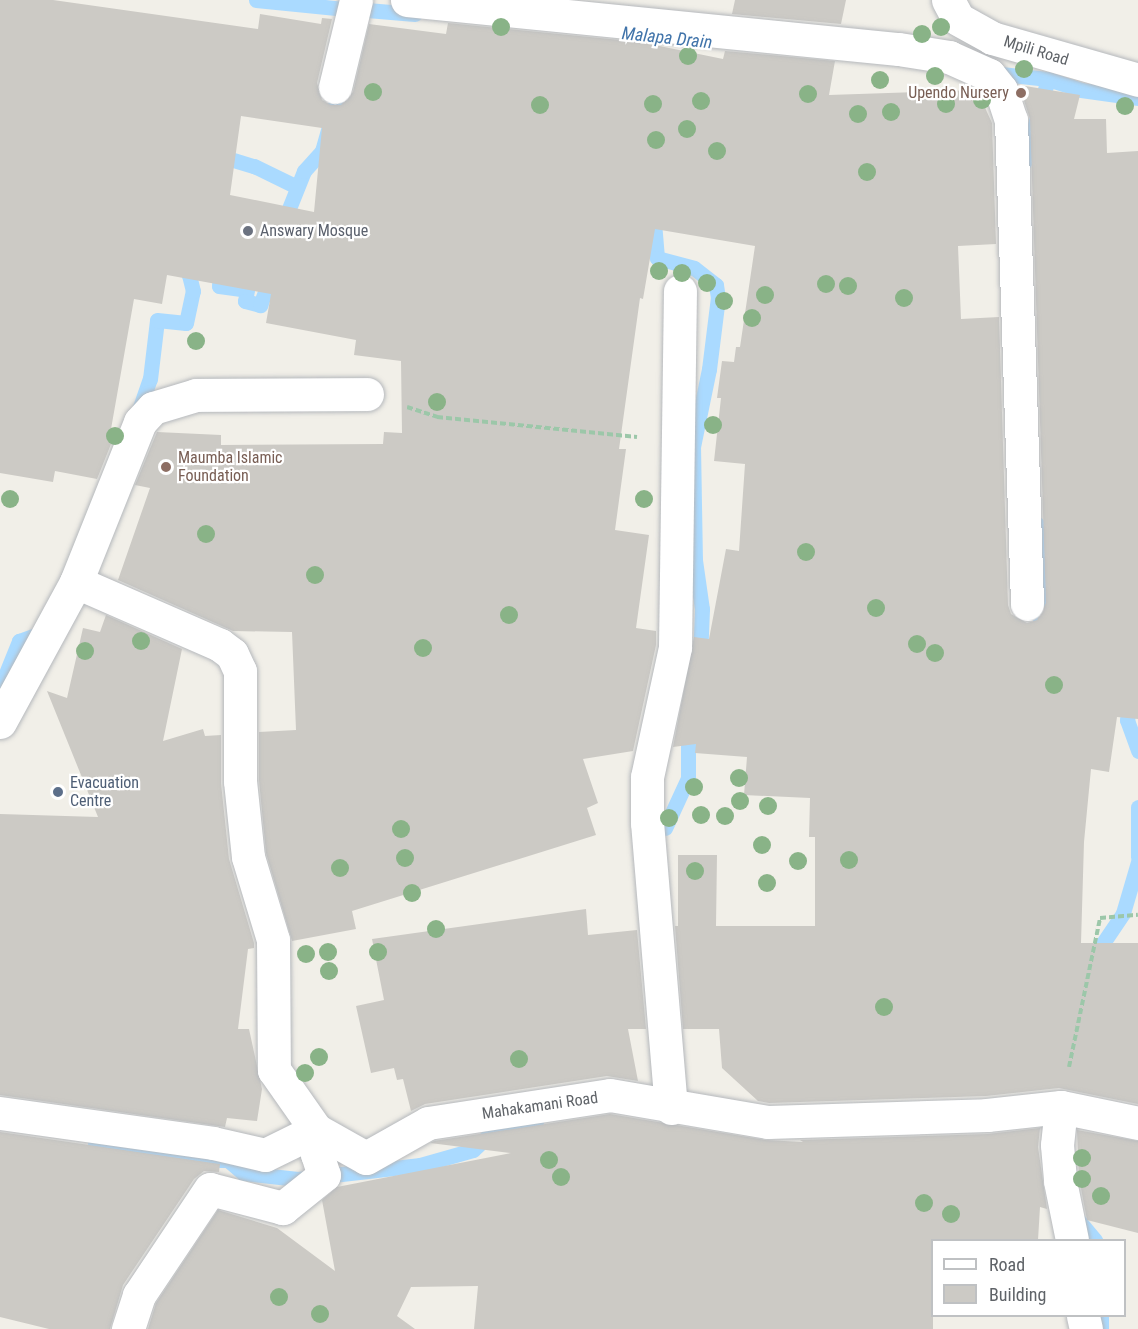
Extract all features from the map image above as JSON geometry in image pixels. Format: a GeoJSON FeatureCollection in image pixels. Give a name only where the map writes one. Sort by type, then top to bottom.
{"type":"FeatureCollection","features":[{"type":"Feature","properties":{"kind":"street"},"geometry":{"type":"LineString","coordinates":[[335,87],[356,0]]}},
{"type":"Feature","properties":{"kind":"street"},"geometry":{"type":"LineString","coordinates":[[407,0],[898,49],[949,57],[989,75],[1001,90],[1011,120],[1027,604]]}},
{"type":"Feature","properties":{"kind":"street","name":"Mpili Road"},"geometry":{"type":"LineString","coordinates":[[948,0],[958,19],[992,38],[1138,80]]}},
{"type":"Feature","properties":{"kind":"street"},"geometry":{"type":"LineString","coordinates":[[671,1108],[647,823],[647,777],[675,647],[680,291]]}},
{"type":"Feature","properties":{"kind":"street"},"geometry":{"type":"LineString","coordinates":[[0,722],[76,582],[140,422],[153,408],[196,395],[367,394]]}},
{"type":"Feature","properties":{"kind":"street"},"geometry":{"type":"LineString","coordinates":[[76,582],[220,645],[232,654],[240,670],[240,781],[248,857],[273,940],[274,1070],[316,1130],[317,1154],[324,1175],[283,1208],[210,1189],[139,1295],[128,1329]]}},
{"type":"Feature","properties":{"kind":"street","name":"Mahakamani Road"},"geometry":{"type":"LineString","coordinates":[[316,1130],[366,1158],[428,1123],[610,1095],[671,1108],[768,1122],[987,1115],[1061,1107],[1138,1123]]}},
{"type":"Feature","properties":{"kind":"street"},"geometry":{"type":"LineString","coordinates":[[1061,1107],[1059,1172],[1072,1239]]}},
{"type":"Feature","properties":{"kind":"street"},"geometry":{"type":"LineString","coordinates":[[0,1113],[213,1143],[265,1155],[316,1130]]}},
{"type":"Feature","properties":{"kind":"path"},"geometry":{"type":"LineString","coordinates":[[367,394],[437,417],[679,442]]}},
{"type":"Feature","properties":{"kind":"path"},"geometry":{"type":"LineString","coordinates":[[1061,1107],[1100,918],[1138,915]]}},
{"type":"Feature","properties":{"kind":"building"},"geometry":{"type":"Polygon","coordinates":[[[0,0],[53,0],[258,29],[260,14],[321,24],[322,18],[332,19],[317,83],[322,100],[331,105],[341,105],[353,92],[369,24],[446,34],[448,23],[640,42],[723,59],[725,51],[835,61],[829,95],[977,90],[992,123],[996,244],[958,246],[961,319],[999,317],[1008,605],[1011,614],[1027,623],[1037,620],[1046,603],[1030,119],[1019,85],[1080,95],[1074,119],[1106,119],[1107,153],[1138,151],[1138,719],[1117,717],[1109,772],[1091,769],[1084,842],[1081,943],[1138,943],[1138,1104],[1059,1088],[986,1096],[769,1103],[758,1101],[722,1068],[719,1029],[683,1029],[675,926],[678,926],[678,855],[717,855],[716,926],[815,926],[815,837],[809,837],[810,798],[744,795],[747,757],[695,753],[696,744],[673,747],[694,637],[709,639],[726,549],[739,551],[745,464],[714,461],[721,398],[717,398],[722,361],[734,362],[736,347],[740,347],[755,246],[655,229],[643,299],[640,298],[619,449],[626,449],[615,530],[649,535],[636,628],[656,631],[656,645],[633,751],[583,759],[598,803],[587,808],[596,835],[352,911],[356,929],[292,941],[266,853],[259,780],[259,732],[296,730],[292,632],[233,631],[118,580],[150,488],[135,485],[157,432],[221,435],[221,445],[383,444],[384,432],[402,433],[401,361],[354,355],[356,340],[266,323],[271,294],[167,275],[162,304],[134,299],[111,429],[117,429],[97,479],[55,471],[53,482],[0,473],[0,0]],[[241,116],[230,195],[314,212],[322,128],[241,116]]]}},
{"type":"Feature","properties":{"kind":"building"},"geometry":{"type":"Polygon","coordinates":[[[735,0],[846,0],[841,24],[732,14],[735,0]]]}},
{"type":"Feature","properties":{"kind":"building"},"geometry":{"type":"Polygon","coordinates":[[[106,615],[182,649],[163,741],[203,729],[205,736],[221,735],[221,783],[229,859],[254,943],[254,948],[248,949],[238,1029],[249,1029],[262,1089],[257,1121],[227,1118],[225,1127],[0,1095],[0,814],[98,817],[47,691],[67,698],[83,628],[100,632],[106,615]]]}},
{"type":"Feature","properties":{"kind":"building"},"geometry":{"type":"Polygon","coordinates":[[[586,909],[588,935],[637,930],[646,1029],[628,1029],[638,1081],[607,1076],[425,1104],[411,1111],[403,1079],[397,1080],[394,1068],[371,1073],[356,1006],[384,1000],[372,939],[586,909]]]}},
{"type":"Feature","properties":{"kind":"building"},"geometry":{"type":"Polygon","coordinates":[[[610,1114],[765,1140],[803,1142],[800,1140],[988,1134],[1040,1128],[1038,1147],[1047,1209],[1040,1207],[1038,1239],[931,1239],[933,1329],[474,1329],[478,1286],[411,1287],[397,1316],[415,1329],[148,1329],[156,1303],[218,1210],[277,1228],[335,1271],[322,1200],[337,1187],[511,1153],[430,1143],[610,1114]]]}},
{"type":"Feature","properties":{"kind":"building"},"geometry":{"type":"Polygon","coordinates":[[[1077,1130],[1138,1141],[1138,1233],[1087,1220],[1079,1178],[1077,1130]]]}},
{"type":"Feature","properties":{"kind":"building"},"geometry":{"type":"Polygon","coordinates":[[[0,1132],[220,1164],[219,1172],[204,1171],[194,1179],[123,1285],[110,1329],[49,1329],[0,1317],[0,1132]]]}},
{"type":"Feature","properties":{"kind":"waterway","name":"Malapa Drain"},"geometry":{"type":"LineString","coordinates":[[256,0],[344,9]]}},
{"type":"Feature","properties":{"kind":"waterway","name":"Malapa Drain"},"geometry":{"type":"LineString","coordinates":[[355,9],[415,14]]}},
{"type":"Feature","properties":{"kind":"waterway","name":"Malapa Drain"},"geometry":{"type":"LineString","coordinates":[[1001,74],[1048,79],[1081,90],[1138,98]]}},
{"type":"Feature","properties":{"kind":"waterway"},"geometry":{"type":"LineString","coordinates":[[1024,163],[1048,79]]}},
{"type":"Feature","properties":{"kind":"waterway"},"geometry":{"type":"LineString","coordinates":[[282,226],[304,171],[322,151],[341,84]]}},
{"type":"Feature","properties":{"kind":"waterway"},"geometry":{"type":"LineString","coordinates":[[217,155],[254,166],[297,187]]}},
{"type":"Feature","properties":{"kind":"waterway"},"geometry":{"type":"LineString","coordinates":[[653,210],[657,258],[694,268],[716,285],[718,297],[709,369],[693,447],[695,560],[702,609],[700,658]]}},
{"type":"Feature","properties":{"kind":"waterway"},"geometry":{"type":"LineString","coordinates":[[138,413],[150,379],[157,320],[186,323],[193,291],[189,275],[193,260]]}},
{"type":"Feature","properties":{"kind":"waterway"},"geometry":{"type":"LineString","coordinates":[[213,272],[220,273],[219,286],[247,290],[245,301],[260,305],[272,273]]}},
{"type":"Feature","properties":{"kind":"waterway"},"geometry":{"type":"LineString","coordinates":[[1037,524],[1046,589],[1040,618]]}},
{"type":"Feature","properties":{"kind":"waterway"},"geometry":{"type":"LineString","coordinates":[[0,688],[19,641],[44,632]]}},
{"type":"Feature","properties":{"kind":"waterway"},"geometry":{"type":"LineString","coordinates":[[1122,703],[1129,708],[1127,720],[1138,751]]}},
{"type":"Feature","properties":{"kind":"waterway"},"geometry":{"type":"LineString","coordinates":[[665,828],[688,778],[688,725]]}},
{"type":"Feature","properties":{"kind":"waterway"},"geometry":{"type":"LineString","coordinates":[[1138,807],[1138,857]]}},
{"type":"Feature","properties":{"kind":"waterway"},"geometry":{"type":"LineString","coordinates":[[1098,960],[1101,946],[1123,913],[1138,862]]}},
{"type":"Feature","properties":{"kind":"waterway"},"geometry":{"type":"LineString","coordinates":[[95,1143],[173,1160],[228,1160],[243,1173],[298,1179],[420,1165],[473,1150],[490,1134],[536,1121]]}},
{"type":"Feature","properties":{"kind":"waterway"},"geometry":{"type":"LineString","coordinates":[[1074,1215],[1094,1239]]}},
{"type":"Feature","properties":{"kind":"waterway"},"geometry":{"type":"LineString","coordinates":[[1101,1317],[1101,1329]]}},
{"type":"Feature","properties":{"kind":"place","name":"Upendo Nursery"},"geometry":{"type":"Point","coordinates":[1021,93]}},
{"type":"Feature","properties":{"kind":"place","name":"Answary Mosque"},"geometry":{"type":"Point","coordinates":[248,231]}},
{"type":"Feature","properties":{"kind":"place","name":"Maumba Islamic Foundation"},"geometry":{"type":"Point","coordinates":[166,467]}},
{"type":"Feature","properties":{"kind":"place","name":"Evacuation Centre"},"geometry":{"type":"Point","coordinates":[58,792]}}]}
